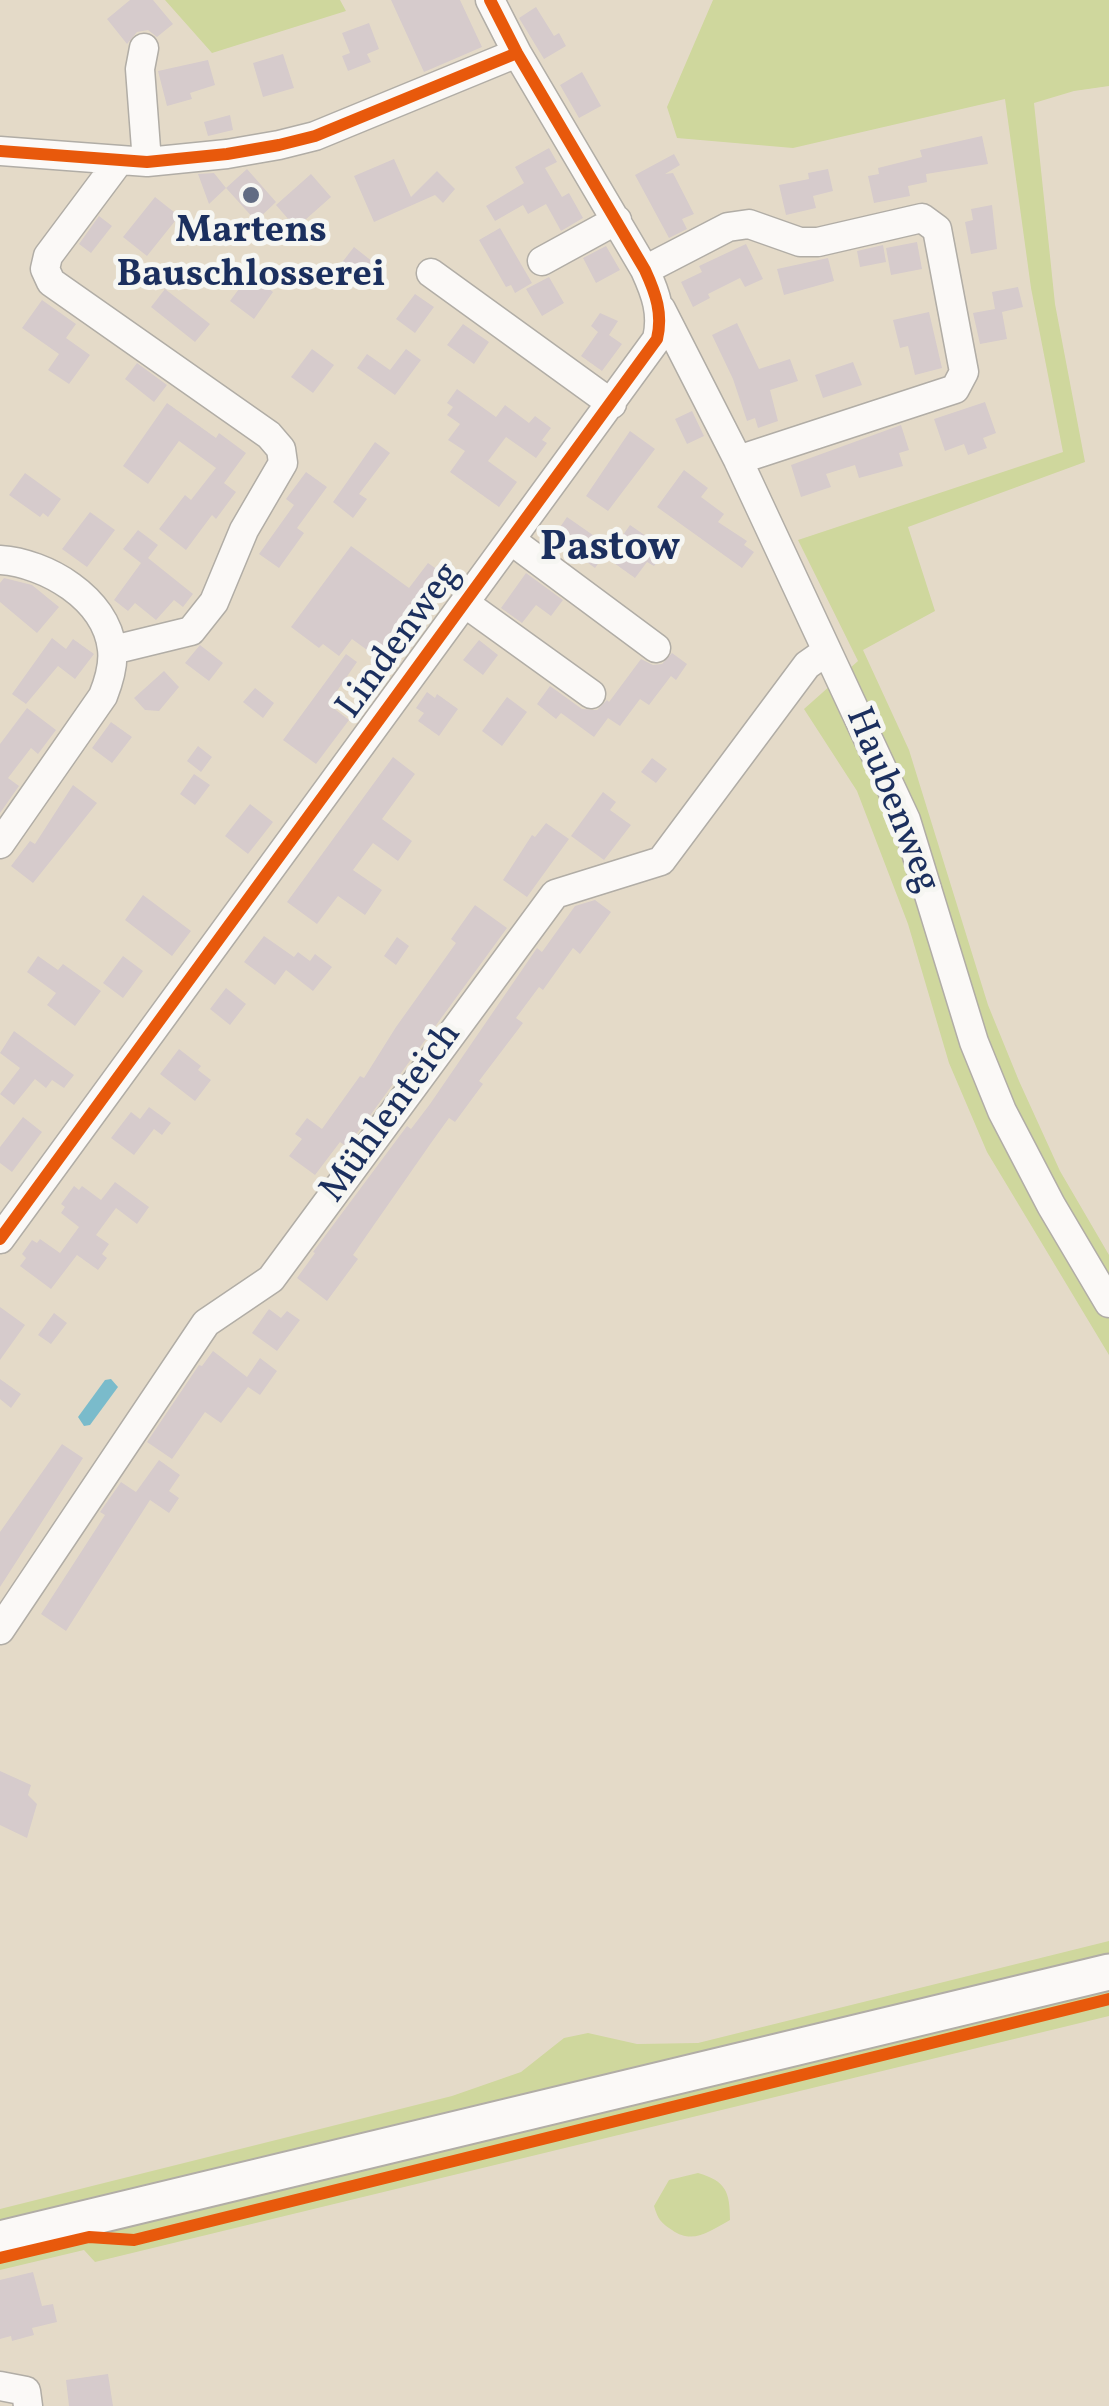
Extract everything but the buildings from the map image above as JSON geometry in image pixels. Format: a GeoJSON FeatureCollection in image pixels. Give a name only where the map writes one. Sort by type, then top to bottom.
{"type":"FeatureCollection","features":[{"type":"Feature","properties":{"kind":"main road"},"geometry":{"type":"LineString","coordinates":[[0,2238],[1109,1972]]}},
{"type":"Feature","properties":{"kind":"street"},"geometry":{"type":"LineString","coordinates":[[490,0],[517,54],[645,270],[658,304]]}},
{"type":"Feature","properties":{"kind":"street"},"geometry":{"type":"LineString","coordinates":[[112,650],[191,630],[214,602],[244,530],[283,463],[281,449],[269,435],[52,282],[45,269],[48,256],[133,162],[144,48]]}},
{"type":"Feature","properties":{"kind":"street"},"geometry":{"type":"LineString","coordinates":[[0,151],[133,162],[227,154],[315,136],[517,54]]}},
{"type":"Feature","properties":{"kind":"street"},"geometry":{"type":"LineString","coordinates":[[645,270],[728,227],[749,224],[800,242],[818,242],[922,218],[937,229],[964,372],[954,389],[738,460]]}},
{"type":"Feature","properties":{"kind":"street"},"geometry":{"type":"LineString","coordinates":[[542,261],[617,220]]}},
{"type":"Feature","properties":{"kind":"street"},"geometry":{"type":"LineString","coordinates":[[431,274],[612,404]]}},
{"type":"Feature","properties":{"kind":"street","name":"Lindenweg"},"geometry":{"type":"LineString","coordinates":[[0,1239],[612,404],[657,339],[661,323],[658,304]]}},
{"type":"Feature","properties":{"kind":"street","name":"Haubenweg"},"geometry":{"type":"LineString","coordinates":[[658,304],[738,460],[906,820],[974,1042],[1002,1111],[1051,1206],[1109,1303]]}},
{"type":"Feature","properties":{"kind":"street"},"geometry":{"type":"LineString","coordinates":[[512,541],[656,648]]}},
{"type":"Feature","properties":{"kind":"street"},"geometry":{"type":"LineString","coordinates":[[0,560],[46,570],[68,585],[106,627],[112,650],[111,675],[104,696],[0,844]]}},
{"type":"Feature","properties":{"kind":"street"},"geometry":{"type":"LineString","coordinates":[[466,604],[591,694]]}},
{"type":"Feature","properties":{"kind":"street","name":"Mühlenteich"},"geometry":{"type":"LineString","coordinates":[[0,1630],[206,1323],[271,1278],[554,894],[661,860],[807,665],[827,651]]}},
{"type":"Feature","properties":{"kind":"street"},"geometry":{"type":"LineString","coordinates":[[0,2386],[26,2391],[28,2406]]}},
{"type":"Feature","properties":{"kind":"green space"},"geometry":{"type":"Polygon","coordinates":[[[165,0],[340,0],[346,11],[212,53],[165,0]]]}},
{"type":"Feature","properties":{"kind":"green space"},"geometry":{"type":"Polygon","coordinates":[[[713,0],[1109,0],[1109,86],[1034,103],[1055,304],[1085,462],[908,527],[935,611],[863,650],[909,750],[988,1005],[1060,1171],[1109,1255],[1109,1355],[987,1152],[949,1063],[908,924],[857,791],[804,709],[858,661],[798,540],[1063,452],[1031,288],[1005,99],[793,148],[677,138],[667,107],[713,0]]]}},
{"type":"Feature","properties":{"kind":"green space"},"geometry":{"type":"Polygon","coordinates":[[[1109,1941],[1109,2016],[95,2262],[84,2250],[0,2270],[0,2209],[452,2096],[521,2072],[564,2038],[588,2033],[637,2044],[698,2043],[1109,1941]]]}},
{"type":"Feature","properties":{"kind":"green space"},"geometry":{"type":"Polygon","coordinates":[[[698,2173],[724,2189],[730,2220],[701,2235],[687,2236],[665,2225],[654,2206],[669,2180],[698,2173]]]}},
{"type":"Feature","properties":{"kind":"water"},"geometry":{"type":"Polygon","coordinates":[[[111,1379],[118,1387],[90,1425],[84,1426],[78,1417],[105,1380],[111,1379]]]}},
{"type":"Feature","properties":{"kind":"cycle path"},"geometry":{"type":"LineString","coordinates":[[0,1239],[657,339],[657,304],[645,270],[490,0]]}},
{"type":"Feature","properties":{"kind":"cycle path"},"geometry":{"type":"LineString","coordinates":[[0,151],[147,162],[279,145],[315,136],[517,53]]}},
{"type":"Feature","properties":{"kind":"cycle path"},"geometry":{"type":"LineString","coordinates":[[0,2258],[89,2237],[134,2240],[1109,1999]]}},
{"type":"Feature","properties":{"kind":"place","name":"Martens Bauschlosserei"},"geometry":{"type":"Point","coordinates":[251,195]}},
{"type":"Feature","properties":{"kind":"district","name":"Pastow"},"geometry":{"type":"Point","coordinates":[610,551]}}]}
